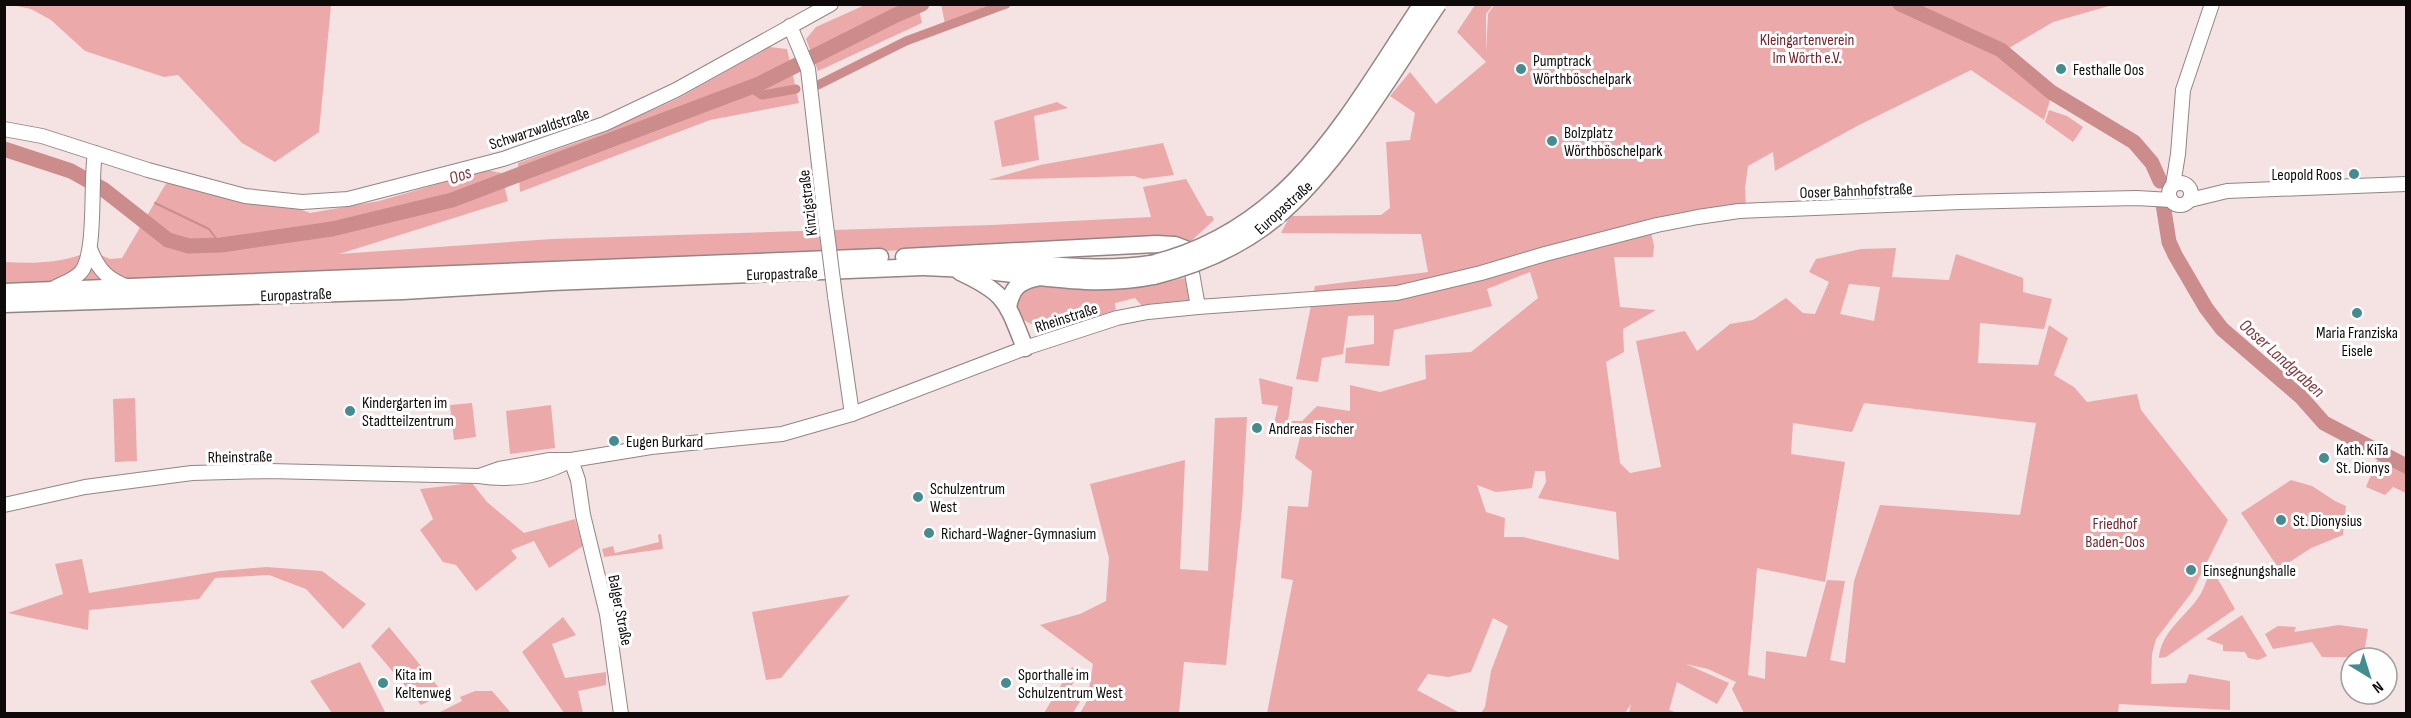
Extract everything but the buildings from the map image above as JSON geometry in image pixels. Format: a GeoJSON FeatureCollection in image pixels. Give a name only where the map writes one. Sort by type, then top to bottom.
{"type":"FeatureCollection","features":[{"type":"Feature","properties":{"kind":"main road","name":"Europastraße"},"geometry":{"type":"LineString","coordinates":[[4,292],[904,256],[1152,270],[1242,226],[1274,202],[1302,174],[1334,133],[1422,4]]}},
{"type":"Feature","properties":{"kind":"main road","name":"Europastraße"},"geometry":{"type":"LineString","coordinates":[[4,304],[403,291],[551,282],[922,267],[1102,282],[1152,270],[1193,265],[1231,248],[1266,225],[1297,198],[1345,141],[1437,4]]}},
{"type":"Feature","properties":{"kind":"main road"},"geometry":{"type":"LineString","coordinates":[[904,256],[1156,244],[1175,245],[1188,250]]}},
{"type":"Feature","properties":{"kind":"main road"},"geometry":{"type":"LineString","coordinates":[[951,268],[991,287],[1008,307],[1024,348]]}},
{"type":"Feature","properties":{"kind":"main road"},"geometry":{"type":"LineString","coordinates":[[1008,307],[1010,296],[1016,286],[1039,278]]}},
{"type":"Feature","properties":{"kind":"street","name":"Schwarzwaldstraße"},"geometry":{"type":"LineString","coordinates":[[4,129],[42,136],[148,170],[259,199],[302,202],[348,199],[503,159],[604,124],[676,90],[831,4]]}},
{"type":"Feature","properties":{"kind":"street"},"geometry":{"type":"LineString","coordinates":[[2179,191],[2178,154],[2183,90],[2212,4]]}},
{"type":"Feature","properties":{"kind":"street","name":"Kinzigstraße"},"geometry":{"type":"LineString","coordinates":[[790,26],[807,69],[852,414]]}},
{"type":"Feature","properties":{"kind":"street"},"geometry":{"type":"LineString","coordinates":[[95,153],[91,198],[91,251],[105,275],[130,287]]}},
{"type":"Feature","properties":{"kind":"street","name":"Ooser Bahnhofstraße"},"geometry":{"type":"LineString","coordinates":[[1582,246],[1657,225],[1739,211],[2137,198],[2179,191],[2406,184]]}},
{"type":"Feature","properties":{"kind":"street","name":"Rheinstraße"},"geometry":{"type":"LineString","coordinates":[[4,505],[103,484],[192,473],[269,471],[479,476],[505,479],[552,470],[571,460],[651,447],[761,437],[816,426],[852,414],[1024,348],[1118,318],[1148,312],[1198,307],[1397,293],[1440,284],[1545,254],[1582,246]]}},
{"type":"Feature","properties":{"kind":"street"},"geometry":{"type":"LineString","coordinates":[[1188,250],[1198,307]]}},
{"type":"Feature","properties":{"kind":"street"},"geometry":{"type":"LineString","coordinates":[[49,290],[73,279],[80,273],[91,251]]}},
{"type":"Feature","properties":{"kind":"street","name":"Balger Straße"},"geometry":{"type":"LineString","coordinates":[[571,460],[578,480],[583,514],[607,614],[621,714]]}},
{"type":"Feature","properties":{"kind":"green space"},"geometry":{"type":"Polygon","coordinates":[[[867,4],[918,5],[922,23],[818,71],[806,39],[816,27],[867,4]]]}},
{"type":"Feature","properties":{"kind":"green space"},"geometry":{"type":"Polygon","coordinates":[[[941,4],[999,4],[999,5],[945,24],[941,4]]]}},
{"type":"Feature","properties":{"kind":"green space"},"geometry":{"type":"Polygon","coordinates":[[[12,5],[331,5],[319,132],[275,162],[242,143],[178,75],[164,77],[85,51],[51,20],[31,9],[12,5]]]}},
{"type":"Feature","properties":{"kind":"green space"},"geometry":{"type":"Polygon","coordinates":[[[1475,5],[1493,5],[1486,14],[1486,52],[1488,14],[1494,5],[2112,5],[2053,22],[2009,48],[2024,68],[2053,90],[2044,120],[1971,70],[1859,125],[1775,171],[1773,152],[1748,166],[1745,188],[1746,209],[1650,228],[1654,246],[1653,257],[1614,257],[1620,307],[1656,310],[1623,329],[1624,352],[1606,362],[1620,463],[1630,473],[1661,467],[1636,341],[1685,331],[1697,351],[1730,324],[1753,320],[1786,298],[1803,313],[1815,314],[1829,282],[1809,272],[1816,259],[1861,249],[1896,248],[1892,277],[1949,280],[1956,254],[2023,278],[2023,292],[2052,299],[2044,329],[1980,323],[1978,363],[2038,365],[2049,325],[2068,338],[2054,375],[2074,387],[2087,402],[2137,394],[2141,410],[2228,520],[2192,592],[2156,639],[2152,654],[2151,684],[2186,683],[2189,674],[2230,681],[2230,710],[2119,704],[2118,714],[1744,713],[1732,689],[1736,682],[1708,669],[1686,664],[1729,683],[1717,704],[1677,682],[1669,710],[1678,713],[1629,713],[1631,704],[1625,713],[1481,713],[1485,707],[1491,671],[1508,626],[1493,618],[1471,672],[1448,677],[1428,674],[1417,690],[1460,713],[1267,713],[1293,580],[1281,578],[1288,506],[1308,507],[1312,471],[1295,458],[1301,433],[1273,428],[1278,406],[1262,404],[1259,378],[1293,387],[1288,421],[1302,421],[1317,406],[1350,411],[1350,385],[1380,392],[1426,379],[1425,355],[1471,352],[1538,298],[1530,272],[1487,289],[1492,306],[1394,330],[1389,366],[1345,363],[1346,348],[1374,344],[1374,315],[1348,316],[1343,354],[1322,358],[1318,382],[1296,379],[1315,286],[1428,272],[1421,234],[1281,233],[1290,216],[1381,215],[1390,208],[1386,142],[1410,140],[1415,113],[1390,96],[1410,72],[1436,104],[1486,62],[1457,32],[1475,5]],[[1849,284],[1840,314],[1874,321],[1880,287],[1849,284]],[[1864,403],[1852,432],[1793,423],[1791,454],[1845,462],[1825,582],[1757,568],[1748,675],[1765,679],[1766,651],[1806,657],[1827,580],[1845,581],[1830,660],[1845,663],[1854,581],[1880,505],[2020,515],[2036,423],[1864,403]],[[1535,471],[1532,488],[1496,492],[1477,485],[1486,512],[1505,518],[1504,537],[1523,537],[1619,560],[1616,512],[1538,498],[1546,482],[1545,471],[1535,471]]]}},
{"type":"Feature","properties":{"kind":"green space"},"geometry":{"type":"Polygon","coordinates":[[[769,47],[787,49],[799,103],[710,120],[520,192],[518,163],[592,137],[677,99],[769,47]]]}},
{"type":"Feature","properties":{"kind":"green space"},"geometry":{"type":"Polygon","coordinates":[[[1057,102],[1068,108],[1034,116],[1039,160],[1002,167],[994,121],[1057,102]]]}},
{"type":"Feature","properties":{"kind":"green space"},"geometry":{"type":"Polygon","coordinates":[[[2049,110],[2067,116],[2083,127],[2073,142],[2045,122],[2049,110]]]}},
{"type":"Feature","properties":{"kind":"green space"},"geometry":{"type":"Polygon","coordinates":[[[1163,143],[1174,175],[1143,179],[1134,176],[988,180],[1040,165],[1163,143]]]}},
{"type":"Feature","properties":{"kind":"green space"},"geometry":{"type":"Polygon","coordinates":[[[487,170],[501,173],[508,201],[339,254],[552,239],[991,225],[1151,217],[1143,187],[1186,179],[1207,216],[1212,216],[1214,220],[1189,243],[906,250],[126,282],[5,283],[5,262],[48,262],[91,251],[110,259],[122,258],[171,175],[279,201],[310,213],[379,201],[487,170]]]}},
{"type":"Feature","properties":{"kind":"green space"},"geometry":{"type":"Polygon","coordinates":[[[1191,277],[1198,307],[1143,307],[1135,298],[1115,303],[1116,314],[1044,331],[1018,317],[1016,290],[1035,281],[1129,289],[1191,277]]]}},
{"type":"Feature","properties":{"kind":"green space"},"geometry":{"type":"Polygon","coordinates":[[[135,398],[137,461],[115,462],[113,399],[135,398]]]}},
{"type":"Feature","properties":{"kind":"green space"},"geometry":{"type":"Polygon","coordinates":[[[472,403],[476,437],[454,440],[450,405],[472,403]]]}},
{"type":"Feature","properties":{"kind":"green space"},"geometry":{"type":"Polygon","coordinates":[[[551,405],[555,448],[510,454],[506,411],[551,405]]]}},
{"type":"Feature","properties":{"kind":"green space"},"geometry":{"type":"Polygon","coordinates":[[[1247,417],[1242,508],[1226,665],[1184,662],[1179,713],[1080,713],[1087,701],[1093,664],[1040,625],[1080,614],[1106,601],[1109,558],[1090,484],[1185,460],[1180,569],[1208,571],[1215,418],[1247,417]]]}},
{"type":"Feature","properties":{"kind":"green space"},"geometry":{"type":"Polygon","coordinates":[[[2379,455],[2406,468],[2406,493],[2393,487],[2385,495],[2366,487],[2379,455]]]}},
{"type":"Feature","properties":{"kind":"green space"},"geometry":{"type":"Polygon","coordinates":[[[2291,480],[2312,486],[2346,506],[2343,535],[2311,548],[2279,569],[2241,513],[2291,480]]]}},
{"type":"Feature","properties":{"kind":"green space"},"geometry":{"type":"Polygon","coordinates":[[[472,483],[487,502],[524,533],[575,519],[583,546],[549,568],[534,541],[511,550],[517,558],[476,591],[456,565],[443,562],[420,530],[433,519],[420,489],[472,483]]]}},
{"type":"Feature","properties":{"kind":"green space"},"geometry":{"type":"Polygon","coordinates":[[[661,534],[663,549],[604,557],[602,549],[613,546],[615,553],[659,542],[658,535],[661,534]]]}},
{"type":"Feature","properties":{"kind":"green space"},"geometry":{"type":"Polygon","coordinates":[[[82,559],[89,593],[220,571],[266,567],[322,571],[366,604],[343,629],[306,589],[269,575],[215,578],[199,599],[89,610],[88,630],[8,613],[63,594],[55,564],[82,559]]]}},
{"type":"Feature","properties":{"kind":"green space"},"geometry":{"type":"Polygon","coordinates":[[[2212,569],[2235,609],[2166,657],[2159,658],[2164,640],[2200,595],[2212,569]]]}},
{"type":"Feature","properties":{"kind":"green space"},"geometry":{"type":"Polygon","coordinates":[[[850,595],[781,678],[766,680],[752,612],[850,595]]]}},
{"type":"Feature","properties":{"kind":"green space"},"geometry":{"type":"Polygon","coordinates":[[[2242,615],[2267,656],[2258,660],[2248,658],[2245,652],[2223,651],[2223,645],[2206,639],[2242,615]]]}},
{"type":"Feature","properties":{"kind":"green space"},"geometry":{"type":"Polygon","coordinates":[[[563,617],[576,635],[552,644],[565,678],[606,672],[606,685],[578,691],[583,713],[564,713],[522,652],[563,617]]]}},
{"type":"Feature","properties":{"kind":"green space"},"geometry":{"type":"Polygon","coordinates":[[[2339,625],[2368,629],[2365,646],[2339,646],[2339,657],[2322,657],[2312,642],[2273,649],[2265,634],[2278,626],[2296,627],[2294,632],[2339,625]]]}},
{"type":"Feature","properties":{"kind":"green space"},"geometry":{"type":"Polygon","coordinates":[[[389,627],[444,694],[421,705],[371,646],[389,627]]]}},
{"type":"Feature","properties":{"kind":"green space"},"geometry":{"type":"Polygon","coordinates":[[[360,662],[385,712],[332,713],[310,681],[360,662]]]}},
{"type":"Feature","properties":{"kind":"green space"},"geometry":{"type":"Polygon","coordinates":[[[1072,667],[1080,672],[1069,690],[1082,698],[1073,713],[1044,713],[1072,667]]]}},
{"type":"Feature","properties":{"kind":"green space"},"geometry":{"type":"Polygon","coordinates":[[[475,691],[492,691],[511,713],[438,713],[462,701],[460,697],[475,691]]]}},
{"type":"Feature","properties":{"kind":"waterway","name":"Oos"},"geometry":{"type":"LineString","coordinates":[[4,149],[71,171],[103,189],[168,240],[189,246],[221,245],[332,229],[452,200],[759,84],[922,4]]}},
{"type":"Feature","properties":{"kind":"waterway"},"geometry":{"type":"LineString","coordinates":[[818,85],[906,41],[1006,4]]}},
{"type":"Feature","properties":{"kind":"waterway","name":"Ooser Landgraben"},"geometry":{"type":"LineString","coordinates":[[1900,4],[2001,50],[2051,92],[2134,142],[2152,163],[2160,181]]}},
{"type":"Feature","properties":{"kind":"waterway"},"geometry":{"type":"LineString","coordinates":[[750,87],[762,95],[796,89]]}},
{"type":"Feature","properties":{"kind":"waterway"},"geometry":{"type":"LineString","coordinates":[[155,203],[209,229],[221,245]]}},
{"type":"Feature","properties":{"kind":"waterway","name":"Ooser Landgraben"},"geometry":{"type":"LineString","coordinates":[[2163,204],[2169,242],[2175,255],[2206,308],[2222,329],[2301,397],[2324,423],[2406,466]]}},
{"type":"Feature","properties":{"kind":"place","name":"Pumptrack Wörthböschelpark"},"geometry":{"type":"Point","coordinates":[1521,69]}},
{"type":"Feature","properties":{"kind":"place","name":"Festhalle Oos"},"geometry":{"type":"Point","coordinates":[2061,69]}},
{"type":"Feature","properties":{"kind":"place","name":"Bolzplatz Wörthböschelpark"},"geometry":{"type":"Point","coordinates":[1552,141]}},
{"type":"Feature","properties":{"kind":"place","name":"Leopold Roos"},"geometry":{"type":"Point","coordinates":[2354,174]}},
{"type":"Feature","properties":{"kind":"place","name":"Maria Franziska Eisele"},"geometry":{"type":"Point","coordinates":[2357,313]}},
{"type":"Feature","properties":{"kind":"place","name":"Kindergarten im Stadtteilzentrum"},"geometry":{"type":"Point","coordinates":[350,411]}},
{"type":"Feature","properties":{"kind":"place","name":"Andreas Fischer"},"geometry":{"type":"Point","coordinates":[1257,428]}},
{"type":"Feature","properties":{"kind":"place","name":"Eugen Burkard"},"geometry":{"type":"Point","coordinates":[614,441]}},
{"type":"Feature","properties":{"kind":"place","name":"Kath. KiTa St. Dionys"},"geometry":{"type":"Point","coordinates":[2324,458]}},
{"type":"Feature","properties":{"kind":"place","name":"Schulzentrum West"},"geometry":{"type":"Point","coordinates":[918,497]}},
{"type":"Feature","properties":{"kind":"place","name":"St. Dionysius"},"geometry":{"type":"Point","coordinates":[2281,520]}},
{"type":"Feature","properties":{"kind":"place","name":"Richard-Wagner-Gymnasium"},"geometry":{"type":"Point","coordinates":[929,533]}},
{"type":"Feature","properties":{"kind":"place","name":"Einsegnungshalle"},"geometry":{"type":"Point","coordinates":[2191,570]}},
{"type":"Feature","properties":{"kind":"place","name":"Kita im Keltenweg"},"geometry":{"type":"Point","coordinates":[383,683]}},
{"type":"Feature","properties":{"kind":"place","name":"Sporthalle im Schulzentrum West"},"geometry":{"type":"Point","coordinates":[1006,683]}},
{"type":"Feature","properties":{"kind":"park label","name":"Kleingartenverein Im Wörth e.V."},"geometry":{"type":"Point","coordinates":[1807,48]}},
{"type":"Feature","properties":{"kind":"park label","name":"Friedhof Baden-Oos"},"geometry":{"type":"Point","coordinates":[2115,532]}}]}
